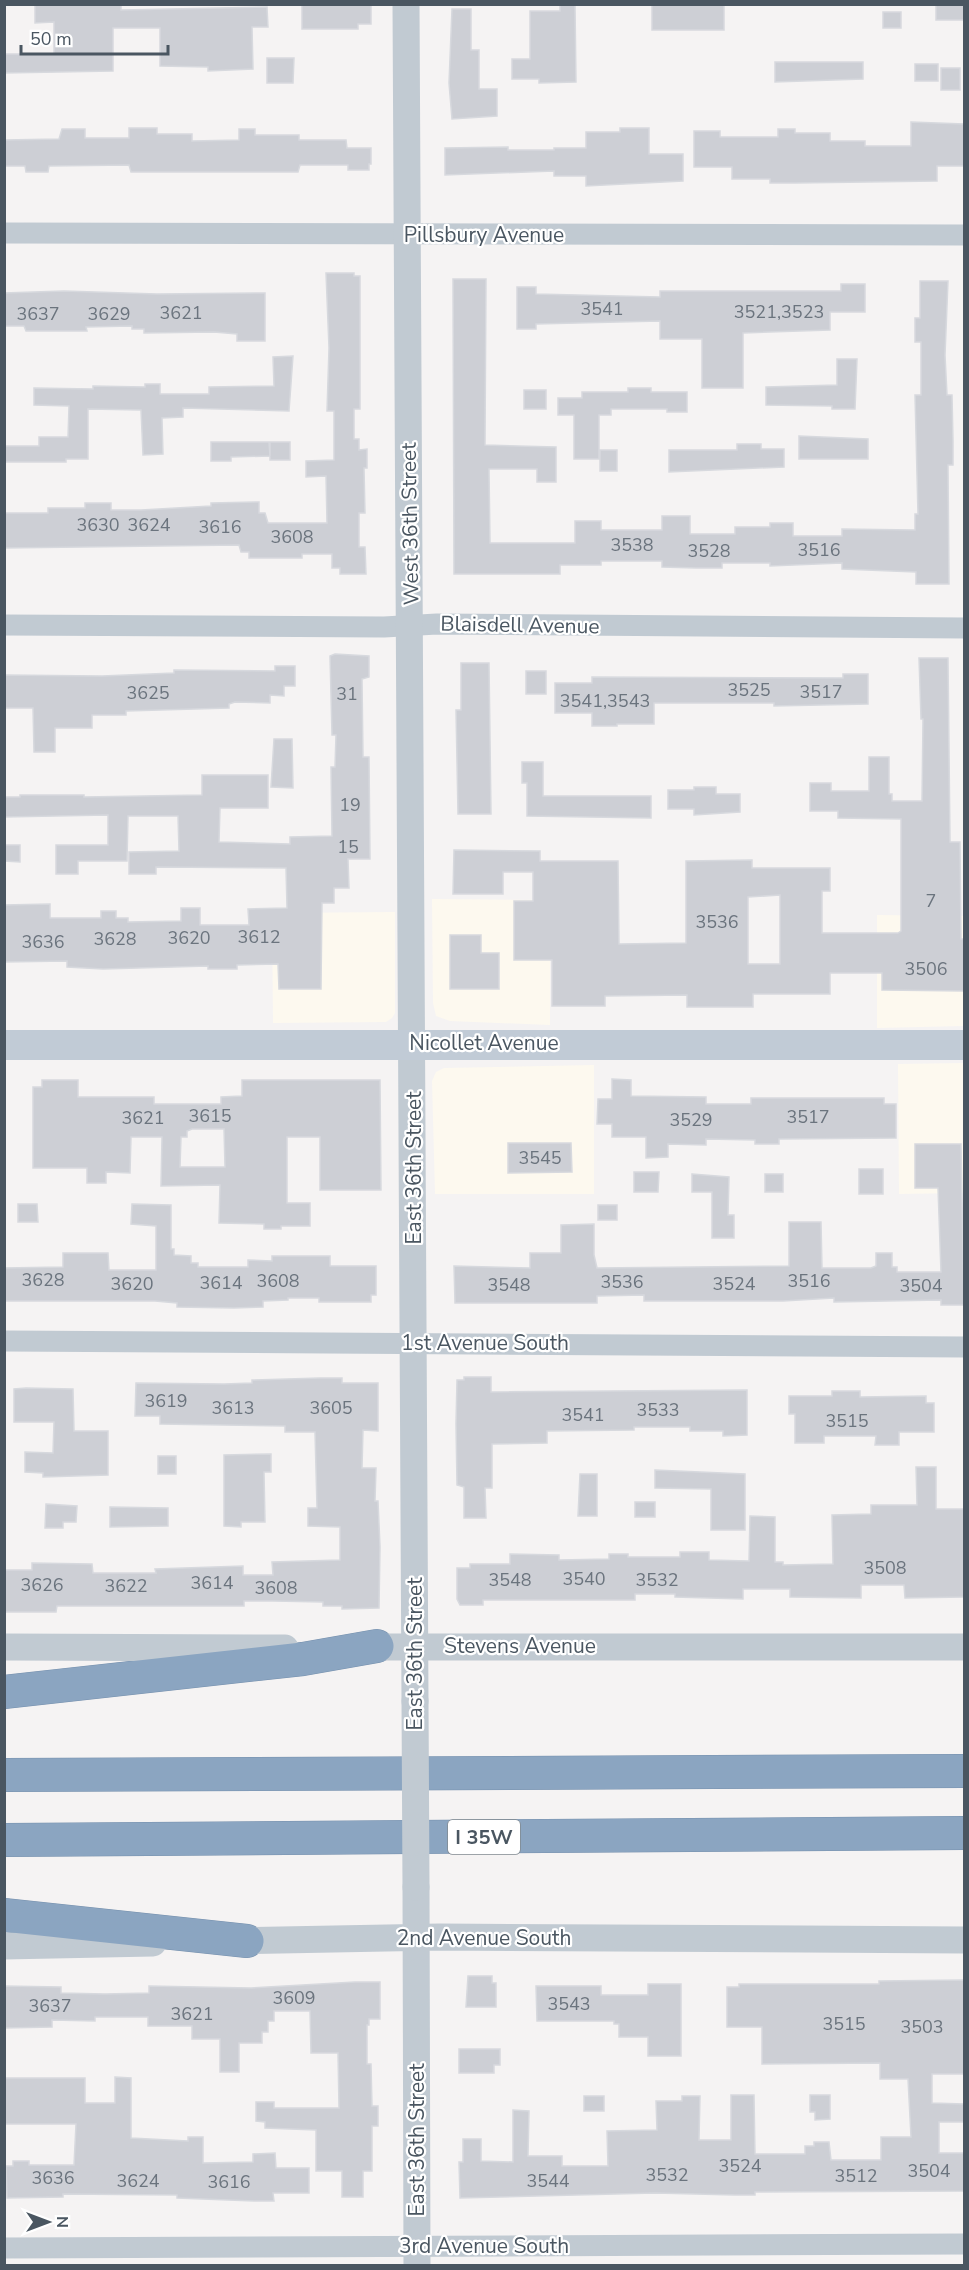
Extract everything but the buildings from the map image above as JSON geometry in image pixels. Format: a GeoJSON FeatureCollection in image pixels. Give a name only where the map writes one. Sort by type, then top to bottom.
{"type":"FeatureCollection","features":[{"type":"Feature","properties":{"kind":"highway"},"geometry":{"type":"LineString","coordinates":[[4,1692],[303,1659],[378,1646]]}},
{"type":"Feature","properties":{"kind":"highway"},"geometry":{"type":"LineString","coordinates":[[4,1775],[964,1771]]}},
{"type":"Feature","properties":{"kind":"highway","name":"I 35W"},"geometry":{"type":"LineString","coordinates":[[4,1840],[964,1833]]}},
{"type":"Feature","properties":{"kind":"highway"},"geometry":{"type":"LineString","coordinates":[[4,1914],[247,1941]]}},
{"type":"Feature","properties":{"kind":"main road","name":"Nicollet Avenue"},"geometry":{"type":"LineString","coordinates":[[4,1045],[412,1043],[964,1045]]}},
{"type":"Feature","properties":{"kind":"street","name":"West 36th Street"},"geometry":{"type":"LineString","coordinates":[[406,4],[412,1043]]}},
{"type":"Feature","properties":{"kind":"street","name":"Pillsbury Avenue"},"geometry":{"type":"LineString","coordinates":[[4,233],[964,235]]}},
{"type":"Feature","properties":{"kind":"street","name":"Blaisdell Avenue"},"geometry":{"type":"LineString","coordinates":[[4,625],[964,628]]}},
{"type":"Feature","properties":{"kind":"street","name":"East 36th Street"},"geometry":{"type":"LineString","coordinates":[[412,1043],[417,2256]]}},
{"type":"Feature","properties":{"kind":"street","name":"1st Avenue South"},"geometry":{"type":"LineString","coordinates":[[4,1341],[964,1347]]}},
{"type":"Feature","properties":{"kind":"street","name":"Stevens Avenue"},"geometry":{"type":"LineString","coordinates":[[4,1647],[964,1647]]}},
{"type":"Feature","properties":{"kind":"street","name":"2nd Avenue South"},"geometry":{"type":"LineString","coordinates":[[4,1946],[417,1938],[964,1940]]}},
{"type":"Feature","properties":{"kind":"street","name":"3rd Avenue South"},"geometry":{"type":"LineString","coordinates":[[4,2248],[417,2256],[964,2244]]}},
{"type":"Feature","properties":{"kind":"shaded area"},"geometry":{"type":"Polygon","coordinates":[[[432,899],[550,900],[550,1025],[450,1021],[436,1016],[433,1003],[432,899]]]}},
{"type":"Feature","properties":{"kind":"shaded area"},"geometry":{"type":"Polygon","coordinates":[[[395,912],[395,1013],[392,1018],[386,1022],[273,1023],[272,913],[395,912]]]}},
{"type":"Feature","properties":{"kind":"shaded area"},"geometry":{"type":"Polygon","coordinates":[[[877,915],[964,916],[964,1026],[877,1028],[877,915]]]}},
{"type":"Feature","properties":{"kind":"shaded area"},"geometry":{"type":"Polygon","coordinates":[[[964,1063],[964,1193],[899,1194],[898,1064],[964,1063]]]}},
{"type":"Feature","properties":{"kind":"shaded area"},"geometry":{"type":"Polygon","coordinates":[[[594,1065],[594,1194],[435,1194],[432,1081],[436,1072],[444,1068],[594,1065]]]}}]}
